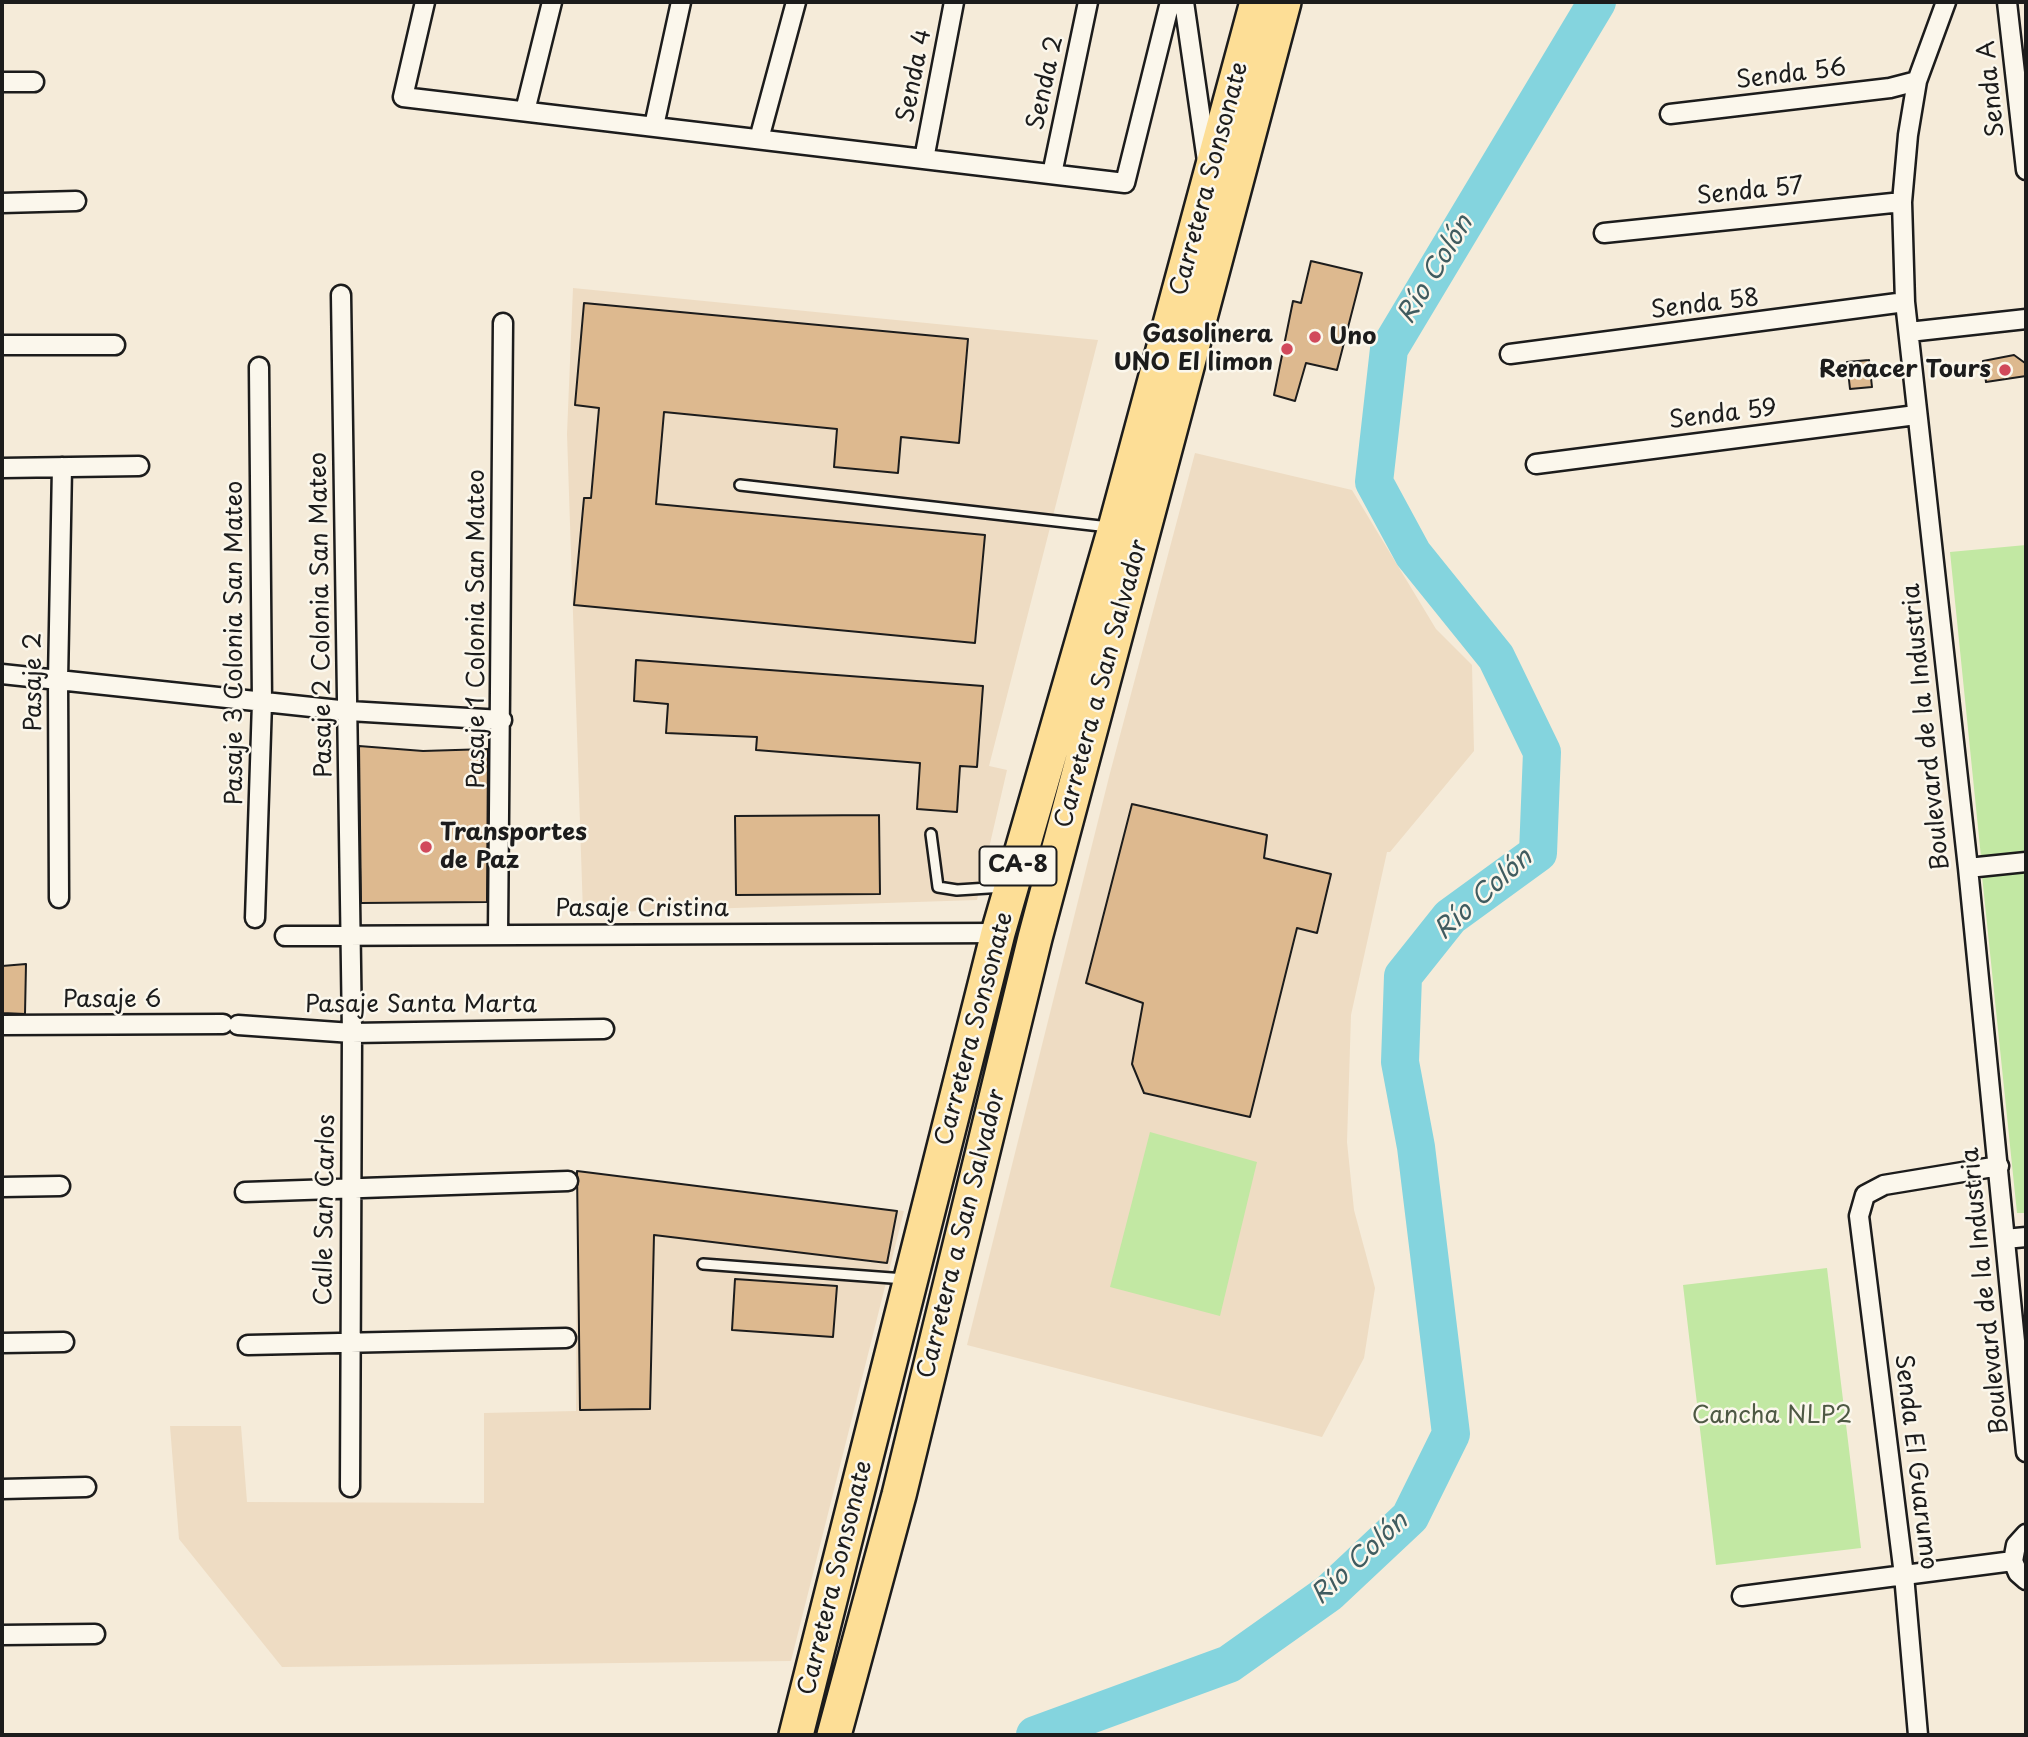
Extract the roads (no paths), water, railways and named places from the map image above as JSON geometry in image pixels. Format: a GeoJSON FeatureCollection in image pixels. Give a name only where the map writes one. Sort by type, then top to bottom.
{"type":"FeatureCollection","features":[{"type":"Feature","properties":{"kind":"highway","name":"Carretera Sonsonate"},"geometry":{"type":"LineString","coordinates":[[796,1735],[998,933],[1115,528],[1256,2]]}},
{"type":"Feature","properties":{"kind":"highway","name":"Carretera a San Salvador"},"geometry":{"type":"LineString","coordinates":[[834,1735],[899,1495],[1035,938],[1283,2]]}},
{"type":"Feature","properties":{"kind":"street"},"geometry":{"type":"LineString","coordinates":[[425,2],[403,97],[1125,183],[1170,2]]}},
{"type":"Feature","properties":{"kind":"street"},"geometry":{"type":"LineString","coordinates":[[525,111],[552,2]]}},
{"type":"Feature","properties":{"kind":"street"},"geometry":{"type":"LineString","coordinates":[[654,126],[681,2]]}},
{"type":"Feature","properties":{"kind":"street"},"geometry":{"type":"LineString","coordinates":[[759,139],[796,2]]}},
{"type":"Feature","properties":{"kind":"street","name":"Senda 4"},"geometry":{"type":"LineString","coordinates":[[924,159],[954,2]]}},
{"type":"Feature","properties":{"kind":"street","name":"Senda 2"},"geometry":{"type":"LineString","coordinates":[[1052,174],[1088,2]]}},
{"type":"Feature","properties":{"kind":"street"},"geometry":{"type":"LineString","coordinates":[[1184,2],[1210,181]]}},
{"type":"Feature","properties":{"kind":"street","name":"Boulevard de la Industria"},"geometry":{"type":"LineString","coordinates":[[1946,2],[1917,81],[1902,202],[1905,302],[1968,868],[2026,1452]]}},
{"type":"Feature","properties":{"kind":"street","name":"Senda A"},"geometry":{"type":"LineString","coordinates":[[2007,2],[2026,170]]}},
{"type":"Feature","properties":{"kind":"street","name":"Senda 56"},"geometry":{"type":"LineString","coordinates":[[1670,114],[1890,88],[1917,81]]}},
{"type":"Feature","properties":{"kind":"street"},"geometry":{"type":"LineString","coordinates":[[2,82],[34,82]]}},
{"type":"Feature","properties":{"kind":"street"},"geometry":{"type":"LineString","coordinates":[[2,203],[76,201]]}},
{"type":"Feature","properties":{"kind":"street","name":"Senda 57"},"geometry":{"type":"LineString","coordinates":[[1604,233],[1902,202]]}},
{"type":"Feature","properties":{"kind":"street","name":"Pasaje 2 Colonia San Mateo"},"geometry":{"type":"LineString","coordinates":[[341,295],[349,711],[350,934]]}},
{"type":"Feature","properties":{"kind":"street","name":"Senda 58"},"geometry":{"type":"LineString","coordinates":[[1510,354],[1905,302]]}},
{"type":"Feature","properties":{"kind":"street"},"geometry":{"type":"LineString","coordinates":[[1909,332],[2026,319]]}},
{"type":"Feature","properties":{"kind":"street","name":"Pasaje 1 Colonia San Mateo"},"geometry":{"type":"LineString","coordinates":[[498,934],[502,720],[503,323]]}},
{"type":"Feature","properties":{"kind":"street"},"geometry":{"type":"LineString","coordinates":[[2,345],[115,345]]}},
{"type":"Feature","properties":{"kind":"street","name":"Pasaje 3 Colonia San Mateo"},"geometry":{"type":"LineString","coordinates":[[255,918],[262,702],[259,367]]}},
{"type":"Feature","properties":{"kind":"street","name":"Senda 59"},"geometry":{"type":"LineString","coordinates":[[1536,464],[1916,415]]}},
{"type":"Feature","properties":{"kind":"street"},"geometry":{"type":"LineString","coordinates":[[2,468],[139,466]]}},
{"type":"Feature","properties":{"kind":"street","name":"Pasaje 2"},"geometry":{"type":"LineString","coordinates":[[59,898],[58,680],[62,467]]}},
{"type":"Feature","properties":{"kind":"street"},"geometry":{"type":"LineString","coordinates":[[2,674],[349,711],[502,720]]}},
{"type":"Feature","properties":{"kind":"street"},"geometry":{"type":"LineString","coordinates":[[1968,868],[2026,862]]}},
{"type":"Feature","properties":{"kind":"street","name":"Pasaje Cristina"},"geometry":{"type":"LineString","coordinates":[[285,936],[998,933]]}},
{"type":"Feature","properties":{"kind":"street","name":"Calle San Carlos"},"geometry":{"type":"LineString","coordinates":[[350,934],[350,1487]]}},
{"type":"Feature","properties":{"kind":"street","name":"Pasaje Santa Marta"},"geometry":{"type":"LineString","coordinates":[[231,1024],[352,1033],[604,1028]]}},
{"type":"Feature","properties":{"kind":"street","name":"Pasaje 6"},"geometry":{"type":"LineString","coordinates":[[2,1025],[231,1024]]}},
{"type":"Feature","properties":{"kind":"street","name":"Senda El Guarumo"},"geometry":{"type":"LineString","coordinates":[[1918,1735],[1905,1575],[1859,1216],[1865,1195],[1884,1185],[1998,1166]]}},
{"type":"Feature","properties":{"kind":"street"},"geometry":{"type":"LineString","coordinates":[[245,1192],[568,1181]]}},
{"type":"Feature","properties":{"kind":"street"},"geometry":{"type":"LineString","coordinates":[[2,1186],[60,1186]]}},
{"type":"Feature","properties":{"kind":"street"},"geometry":{"type":"LineString","coordinates":[[2005,1240],[2026,1237]]}},
{"type":"Feature","properties":{"kind":"street"},"geometry":{"type":"LineString","coordinates":[[248,1345],[566,1338]]}},
{"type":"Feature","properties":{"kind":"street"},"geometry":{"type":"LineString","coordinates":[[2,1343],[64,1342]]}},
{"type":"Feature","properties":{"kind":"street"},"geometry":{"type":"LineString","coordinates":[[2,1489],[86,1487]]}},
{"type":"Feature","properties":{"kind":"street"},"geometry":{"type":"LineString","coordinates":[[2026,1534],[2016,1545],[2013,1561],[2018,1573],[2026,1580]]}},
{"type":"Feature","properties":{"kind":"street"},"geometry":{"type":"LineString","coordinates":[[1742,1596],[2013,1561]]}},
{"type":"Feature","properties":{"kind":"street"},"geometry":{"type":"LineString","coordinates":[[2,1635],[95,1634]]}},
{"type":"Feature","properties":{"kind":"lane"},"geometry":{"type":"LineString","coordinates":[[740,485],[1115,528]]}},
{"type":"Feature","properties":{"kind":"lane"},"geometry":{"type":"LineString","coordinates":[[931,834],[938,887],[957,890],[1013,886]]}},
{"type":"Feature","properties":{"kind":"lane"},"geometry":{"type":"LineString","coordinates":[[704,1264],[911,1279]]}},
{"type":"Feature","properties":{"kind":"waterway","name":"Río Colón"},"geometry":{"type":"LineString","coordinates":[[1035,1735],[1229,1664],[1329,1593],[1410,1517],[1451,1434],[1416,1147],[1400,1062],[1403,976],[1450,917],[1538,853],[1542,752],[1496,657],[1413,554],[1374,482],[1389,349],[1597,2]]}},
{"type":"Feature","properties":{"kind":"place","name":"Uno"},"geometry":{"type":"Point","coordinates":[1315,337]}},
{"type":"Feature","properties":{"kind":"place","name":"Gasolinera UNO El limon"},"geometry":{"type":"Point","coordinates":[1287,349]}},
{"type":"Feature","properties":{"kind":"place","name":"Renacer Tours"},"geometry":{"type":"Point","coordinates":[2005,370]}},
{"type":"Feature","properties":{"kind":"place","name":"Transportes de Paz"},"geometry":{"type":"Point","coordinates":[426,847]}},
{"type":"Feature","properties":{"kind":"park label","name":"Cancha NLP2"},"geometry":{"type":"Point","coordinates":[1772,1416]}}]}
